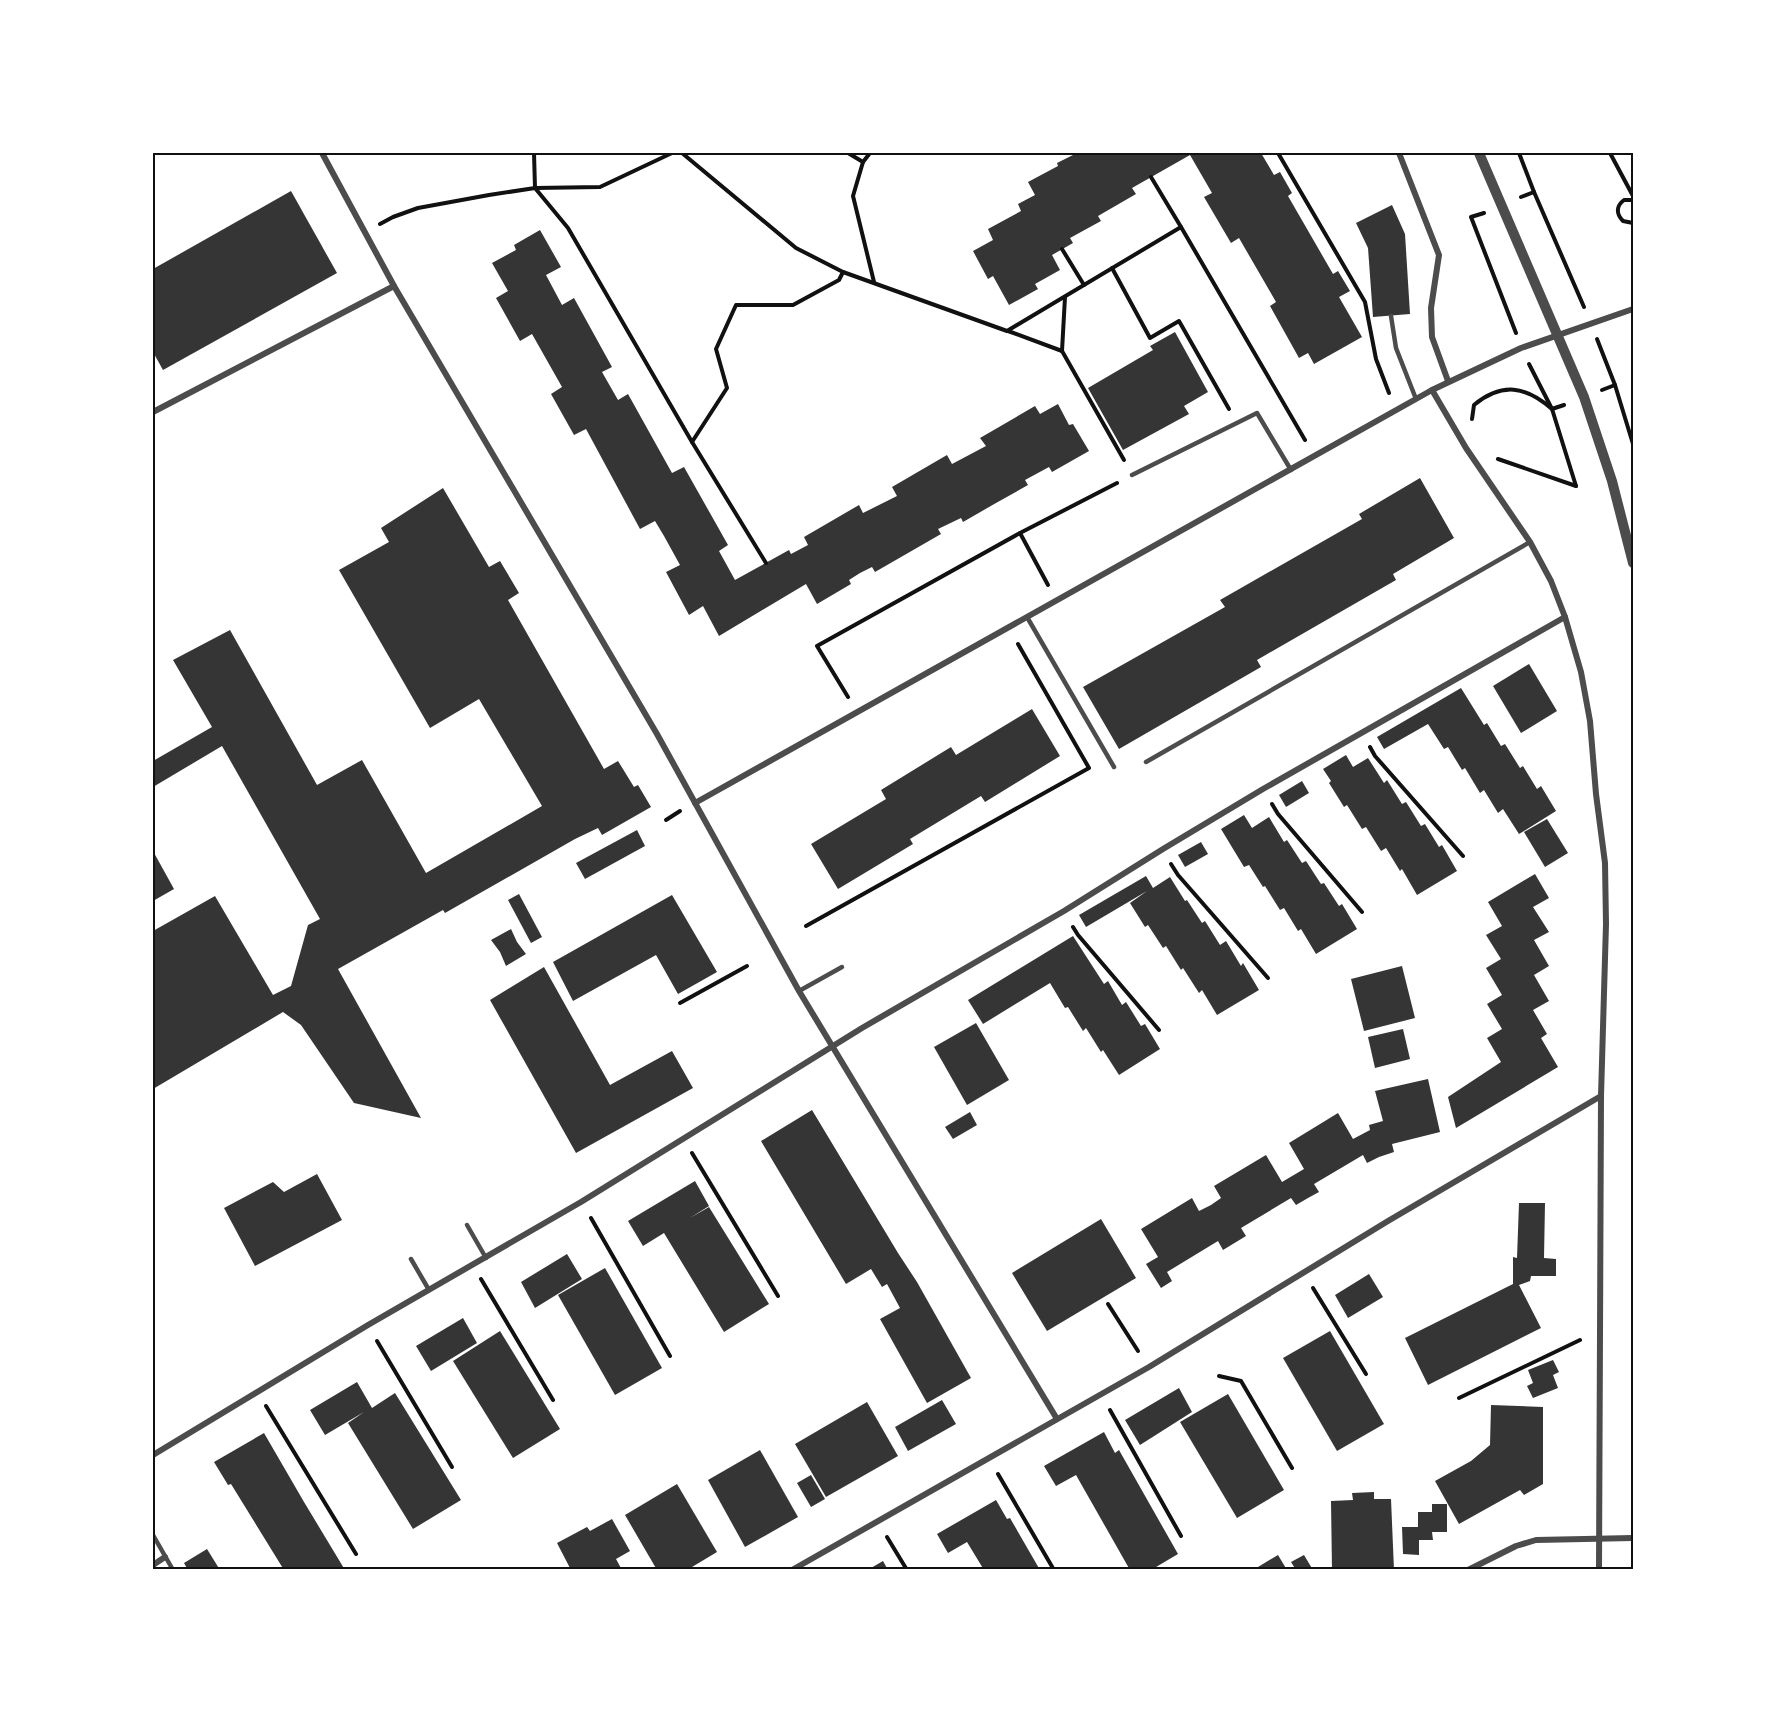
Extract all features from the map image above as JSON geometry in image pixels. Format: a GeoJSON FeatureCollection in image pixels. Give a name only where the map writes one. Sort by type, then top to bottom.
{"type":"FeatureCollection","features":[{"type":"Feature","properties":{"kind":"street"},"geometry":{"type":"LineString","coordinates":[[322,153],[394,286],[646,716],[799,990],[1057,1419]]}},
{"type":"Feature","properties":{"kind":"street"},"geometry":{"type":"LineString","coordinates":[[1399,153],[1439,255],[1431,308],[1431,337],[1448,381]]}},
{"type":"Feature","properties":{"kind":"street"},"geometry":{"type":"LineString","coordinates":[[1479,153],[1584,397],[1607,464],[1633,563]]}},
{"type":"Feature","properties":{"kind":"street"},"geometry":{"type":"LineString","coordinates":[[153,412],[394,286]]}},
{"type":"Feature","properties":{"kind":"street"},"geometry":{"type":"LineString","coordinates":[[695,803],[1448,381],[1521,348],[1633,309]]}},
{"type":"Feature","properties":{"kind":"street"},"geometry":{"type":"LineString","coordinates":[[1432,390],[1466,448],[1530,542],[1551,581],[1565,617],[1581,672],[1590,721],[1605,863],[1606,924],[1601,1096],[1599,1570]]}},
{"type":"Feature","properties":{"kind":"street"},"geometry":{"type":"LineString","coordinates":[[153,1455],[368,1325],[582,1202],[862,1028],[1064,911],[1263,789],[1565,617]]}},
{"type":"Feature","properties":{"kind":"street"},"geometry":{"type":"LineString","coordinates":[[792,1570],[1149,1367],[1601,1096]]}},
{"type":"Feature","properties":{"kind":"street"},"geometry":{"type":"LineString","coordinates":[[1468,1570],[1516,1546],[1536,1540],[1633,1538]]}},
{"type":"Feature","properties":{"kind":"street"},"geometry":{"type":"LineString","coordinates":[[153,1565],[165,1557]]}},
{"type":"Feature","properties":{"kind":"lane"},"geometry":{"type":"LineString","coordinates":[[1391,316],[1396,348],[1416,399]]}},
{"type":"Feature","properties":{"kind":"lane"},"geometry":{"type":"LineString","coordinates":[[1132,475],[1257,413],[1291,470]]}},
{"type":"Feature","properties":{"kind":"lane"},"geometry":{"type":"LineString","coordinates":[[1146,762],[1530,542]]}},
{"type":"Feature","properties":{"kind":"lane"},"geometry":{"type":"LineString","coordinates":[[1027,617],[1114,767]]}},
{"type":"Feature","properties":{"kind":"lane"},"geometry":{"type":"LineString","coordinates":[[799,990],[842,967]]}},
{"type":"Feature","properties":{"kind":"lane"},"geometry":{"type":"LineString","coordinates":[[467,1226],[486,1258]]}},
{"type":"Feature","properties":{"kind":"lane"},"geometry":{"type":"LineString","coordinates":[[411,1259],[429,1290]]}},
{"type":"Feature","properties":{"kind":"lane"},"geometry":{"type":"LineString","coordinates":[[153,1535],[173,1570]]}},
{"type":"Feature","properties":{"kind":"path"},"geometry":{"type":"LineString","coordinates":[[534,153],[535,188],[568,228],[692,442],[766,563]]}},
{"type":"Feature","properties":{"kind":"path"},"geometry":{"type":"LineString","coordinates":[[365,232],[393,217],[418,208],[535,188],[600,187],[672,153]]}},
{"type":"Feature","properties":{"kind":"path"},"geometry":{"type":"LineString","coordinates":[[682,153],[796,248],[843,272],[1062,351]]}},
{"type":"Feature","properties":{"kind":"path"},"geometry":{"type":"LineString","coordinates":[[848,153],[863,162]]}},
{"type":"Feature","properties":{"kind":"path"},"geometry":{"type":"LineString","coordinates":[[870,153],[863,162],[853,196],[874,283]]}},
{"type":"Feature","properties":{"kind":"path"},"geometry":{"type":"LineString","coordinates":[[1278,153],[1365,302],[1376,359],[1397,410]]}},
{"type":"Feature","properties":{"kind":"path"},"geometry":{"type":"LineString","coordinates":[[1519,153],[1615,385],[1633,444]]}},
{"type":"Feature","properties":{"kind":"path"},"geometry":{"type":"LineString","coordinates":[[1610,153],[1633,198],[1624,200],[1618,206],[1618,215],[1623,221],[1633,223]]}},
{"type":"Feature","properties":{"kind":"path"},"geometry":{"type":"LineString","coordinates":[[1151,177],[1314,457]]}},
{"type":"Feature","properties":{"kind":"path"},"geometry":{"type":"LineString","coordinates":[[1466,448],[1576,486],[1552,410],[1521,348],[1472,217],[1534,192]]}},
{"type":"Feature","properties":{"kind":"path"},"geometry":{"type":"LineString","coordinates":[[1007,331],[1181,227]]}},
{"type":"Feature","properties":{"kind":"path"},"geometry":{"type":"LineString","coordinates":[[1062,249],[1084,285]]}},
{"type":"Feature","properties":{"kind":"path"},"geometry":{"type":"LineString","coordinates":[[1112,268],[1150,338],[1179,321],[1237,422]]}},
{"type":"Feature","properties":{"kind":"path"},"geometry":{"type":"LineString","coordinates":[[692,442],[727,388],[716,349],[736,305],[794,304],[839,280],[843,272]]}},
{"type":"Feature","properties":{"kind":"path"},"geometry":{"type":"LineString","coordinates":[[857,712],[817,646],[1020,533],[1132,475],[1062,351],[1065,297]]}},
{"type":"Feature","properties":{"kind":"path"},"geometry":{"type":"LineString","coordinates":[[1452,425],[1473,419],[1474,405],[1487,394],[1503,390],[1520,390],[1540,398],[1552,410]]}},
{"type":"Feature","properties":{"kind":"path"},"geometry":{"type":"LineString","coordinates":[[1020,533],[1056,600]]}},
{"type":"Feature","properties":{"kind":"path"},"geometry":{"type":"LineString","coordinates":[[806,926],[1089,768],[1009,627]]}},
{"type":"Feature","properties":{"kind":"path"},"geometry":{"type":"LineString","coordinates":[[1362,733],[1376,756],[1463,856]]}},
{"type":"Feature","properties":{"kind":"path"},"geometry":{"type":"LineString","coordinates":[[1263,789],[1278,814],[1362,912]]}},
{"type":"Feature","properties":{"kind":"path"},"geometry":{"type":"LineString","coordinates":[[1163,849],[1178,875],[1268,978]]}},
{"type":"Feature","properties":{"kind":"path"},"geometry":{"type":"LineString","coordinates":[[1064,911],[1078,935],[1159,1030]]}},
{"type":"Feature","properties":{"kind":"path"},"geometry":{"type":"LineString","coordinates":[[680,1003],[747,966]]}},
{"type":"Feature","properties":{"kind":"path"},"geometry":{"type":"LineString","coordinates":[[684,1139],[778,1296]]}},
{"type":"Feature","properties":{"kind":"path"},"geometry":{"type":"LineString","coordinates":[[582,1202],[670,1356]]}},
{"type":"Feature","properties":{"kind":"path"},"geometry":{"type":"LineString","coordinates":[[473,1265],[553,1400]]}},
{"type":"Feature","properties":{"kind":"path"},"geometry":{"type":"LineString","coordinates":[[1304,1273],[1366,1374]]}},
{"type":"Feature","properties":{"kind":"path"},"geometry":{"type":"LineString","coordinates":[[1108,1304],[1149,1367]]}},
{"type":"Feature","properties":{"kind":"path"},"geometry":{"type":"LineString","coordinates":[[368,1325],[452,1467]]}},
{"type":"Feature","properties":{"kind":"path"},"geometry":{"type":"LineString","coordinates":[[1459,1398],[1587,1337],[1601,1337]]}},
{"type":"Feature","properties":{"kind":"path"},"geometry":{"type":"LineString","coordinates":[[1220,1376],[1240,1381],[1292,1468]]}},
{"type":"Feature","properties":{"kind":"path"},"geometry":{"type":"LineString","coordinates":[[259,1393],[356,1554]]}},
{"type":"Feature","properties":{"kind":"path"},"geometry":{"type":"LineString","coordinates":[[1101,1394],[1181,1536]]}},
{"type":"Feature","properties":{"kind":"path"},"geometry":{"type":"LineString","coordinates":[[988,1458],[1054,1570]]}},
{"type":"Feature","properties":{"kind":"path"},"geometry":{"type":"LineString","coordinates":[[878,1521],[906,1570]]}},
{"type":"Feature","properties":{"kind":"building"},"geometry":{"type":"Polygon","coordinates":[[[1077,153],[1261,153],[1274,175],[1280,172],[1292,193],[1288,196],[1333,274],[1338,271],[1350,291],[1339,297],[1362,337],[1314,364],[1308,353],[1299,358],[1270,306],[1276,302],[1239,238],[1231,243],[1204,197],[1212,193],[1190,155],[1132,188],[1136,194],[1098,216],[1101,221],[1070,238],[1073,243],[1052,255],[1060,270],[1035,284],[1038,289],[1009,305],[993,276],[988,279],[973,251],[993,240],[988,229],[1021,211],[1018,204],[1035,195],[1028,182],[1077,153]]]}},
{"type":"Feature","properties":{"kind":"building"},"geometry":{"type":"Polygon","coordinates":[[[291,191],[337,273],[163,370],[153,352],[153,269],[291,191]]]}},
{"type":"Feature","properties":{"kind":"building"},"geometry":{"type":"Polygon","coordinates":[[[1392,205],[1405,234],[1410,314],[1373,317],[1368,248],[1356,223],[1392,205]]]}},
{"type":"Feature","properties":{"kind":"building"},"geometry":{"type":"Polygon","coordinates":[[[540,230],[561,267],[546,275],[562,305],[574,298],[612,367],[602,372],[618,400],[628,394],[672,473],[684,467],[728,545],[719,551],[735,580],[789,550],[791,554],[808,545],[804,537],[859,505],[863,513],[897,496],[892,487],[947,455],[952,464],[986,446],[980,438],[1035,406],[1040,414],[1058,404],[1069,425],[1073,424],[1089,451],[1052,472],[1049,467],[1025,480],[1028,485],[963,522],[961,518],[938,529],[941,534],[875,572],[872,567],[860,573],[849,580],[851,584],[817,604],[806,584],[719,636],[703,606],[689,615],[666,572],[680,565],[655,521],[640,529],[586,429],[574,435],[551,394],[562,387],[532,334],[520,341],[496,298],[508,291],[492,263],[516,250],[514,245],[540,230]]]}},
{"type":"Feature","properties":{"kind":"building"},"geometry":{"type":"Polygon","coordinates":[[[1175,332],[1208,392],[1184,406],[1189,414],[1123,450],[1088,388],[1153,350],[1150,346],[1175,332]]]}},
{"type":"Feature","properties":{"kind":"building"},"geometry":{"type":"Polygon","coordinates":[[[1420,478],[1454,538],[1393,574],[1396,580],[1257,660],[1261,667],[1119,749],[1083,687],[1225,607],[1220,600],[1362,519],[1359,514],[1420,478]]]}},
{"type":"Feature","properties":{"kind":"building"},"geometry":{"type":"Polygon","coordinates":[[[443,488],[489,567],[500,561],[519,593],[508,600],[604,769],[618,761],[634,787],[638,785],[651,807],[602,835],[598,828],[575,839],[445,913],[443,910],[338,969],[421,1118],[354,1103],[301,1025],[283,1012],[153,1089],[153,931],[215,896],[273,995],[291,986],[308,925],[320,919],[222,746],[153,787],[153,761],[212,727],[173,660],[230,630],[317,785],[362,760],[426,873],[542,806],[479,699],[430,728],[339,570],[389,542],[381,528],[443,488]]]}},
{"type":"Feature","properties":{"kind":"building"},"geometry":{"type":"Polygon","coordinates":[[[1529,664],[1557,711],[1521,733],[1493,686],[1529,664]]]}},
{"type":"Feature","properties":{"kind":"building"},"geometry":{"type":"Polygon","coordinates":[[[1461,688],[1484,725],[1487,723],[1501,746],[1505,744],[1520,768],[1523,766],[1537,789],[1541,786],[1556,811],[1519,834],[1503,809],[1498,813],[1484,790],[1480,793],[1465,768],[1462,770],[1448,747],[1444,749],[1428,724],[1384,749],[1377,737],[1461,688]]]}},
{"type":"Feature","properties":{"kind":"building"},"geometry":{"type":"Polygon","coordinates":[[[1032,709],[1060,756],[985,802],[981,796],[910,839],[913,844],[838,889],[811,844],[886,799],[881,790],[951,747],[956,755],[1032,709]]]}},
{"type":"Feature","properties":{"kind":"building"},"geometry":{"type":"Polygon","coordinates":[[[1346,755],[1353,767],[1368,758],[1384,783],[1387,780],[1402,804],[1406,802],[1421,826],[1425,824],[1439,847],[1442,845],[1457,871],[1417,895],[1386,848],[1381,851],[1366,827],[1362,829],[1347,805],[1344,807],[1329,783],[1331,781],[1323,769],[1346,755]]]}},
{"type":"Feature","properties":{"kind":"building"},"geometry":{"type":"Polygon","coordinates":[[[1302,781],[1309,793],[1286,807],[1279,795],[1302,781]]]}},
{"type":"Feature","properties":{"kind":"building"},"geometry":{"type":"Polygon","coordinates":[[[1244,815],[1252,828],[1269,817],[1284,842],[1287,840],[1302,863],[1306,861],[1339,906],[1342,904],[1357,929],[1316,954],[1301,929],[1298,931],[1284,908],[1280,910],[1249,865],[1244,867],[1221,829],[1244,815]]]}},
{"type":"Feature","properties":{"kind":"building"},"geometry":{"type":"Polygon","coordinates":[[[1547,819],[1568,853],[1545,867],[1524,832],[1547,819]]]}},
{"type":"Feature","properties":{"kind":"building"},"geometry":{"type":"Polygon","coordinates":[[[637,830],[645,846],[585,879],[576,863],[637,830]]]}},
{"type":"Feature","properties":{"kind":"building"},"geometry":{"type":"Polygon","coordinates":[[[1201,842],[1208,854],[1185,867],[1178,855],[1201,842]]]}},
{"type":"Feature","properties":{"kind":"building"},"geometry":{"type":"Polygon","coordinates":[[[153,851],[174,889],[153,901],[153,851]]]}},
{"type":"Feature","properties":{"kind":"building"},"geometry":{"type":"Polygon","coordinates":[[[1535,874],[1549,898],[1533,907],[1549,932],[1534,940],[1549,966],[1534,975],[1549,1001],[1533,1010],[1547,1034],[1541,1038],[1558,1067],[1456,1128],[1448,1097],[1501,1062],[1487,1038],[1502,1029],[1487,1004],[1502,995],[1486,968],[1501,959],[1486,935],[1502,926],[1488,902],[1535,874]]]}},
{"type":"Feature","properties":{"kind":"building"},"geometry":{"type":"Polygon","coordinates":[[[1146,876],[1153,888],[1170,877],[1202,923],[1205,921],[1220,945],[1226,941],[1241,966],[1243,963],[1259,990],[1217,1015],[1202,990],[1199,993],[1166,946],[1163,948],[1148,925],[1145,927],[1130,903],[1147,891],[1086,927],[1079,915],[1146,876]]]}},
{"type":"Feature","properties":{"kind":"building"},"geometry":{"type":"Polygon","coordinates":[[[519,894],[542,937],[531,943],[508,900],[519,894]]]}},
{"type":"Feature","properties":{"kind":"building"},"geometry":{"type":"Polygon","coordinates":[[[672,895],[717,972],[678,994],[656,955],[573,1001],[553,962],[672,895]]]}},
{"type":"Feature","properties":{"kind":"building"},"geometry":{"type":"Polygon","coordinates":[[[511,929],[526,954],[506,966],[491,940],[511,929]]]}},
{"type":"Feature","properties":{"kind":"building"},"geometry":{"type":"Polygon","coordinates":[[[1073,936],[1104,984],[1108,981],[1122,1005],[1126,1002],[1141,1026],[1145,1024],[1160,1049],[1119,1075],[1086,1028],[1083,1031],[1068,1007],[1065,1008],[1050,983],[983,1024],[968,1000],[1073,936]]]}},
{"type":"Feature","properties":{"kind":"building"},"geometry":{"type":"Polygon","coordinates":[[[1402,966],[1415,1018],[1364,1031],[1351,979],[1402,966]]]}},
{"type":"Feature","properties":{"kind":"building"},"geometry":{"type":"Polygon","coordinates":[[[544,967],[610,1085],[672,1051],[693,1088],[576,1153],[490,1000],[544,967]]]}},
{"type":"Feature","properties":{"kind":"building"},"geometry":{"type":"Polygon","coordinates":[[[976,1023],[1009,1080],[967,1105],[934,1047],[976,1023]]]}},
{"type":"Feature","properties":{"kind":"building"},"geometry":{"type":"Polygon","coordinates":[[[1403,1029],[1410,1059],[1375,1068],[1368,1037],[1403,1029]]]}},
{"type":"Feature","properties":{"kind":"building"},"geometry":{"type":"Polygon","coordinates":[[[1428,1079],[1440,1132],[1392,1144],[1394,1152],[1367,1163],[1363,1155],[1314,1184],[1319,1192],[1296,1205],[1291,1198],[1241,1228],[1246,1236],[1223,1250],[1218,1241],[1167,1272],[1172,1281],[1161,1288],[1146,1264],[1158,1257],[1141,1229],[1192,1198],[1199,1211],[1211,1205],[1221,1198],[1214,1186],[1266,1155],[1282,1182],[1304,1169],[1289,1143],[1338,1113],[1353,1139],[1370,1130],[1369,1125],[1383,1121],[1375,1091],[1428,1079]]]}},
{"type":"Feature","properties":{"kind":"building"},"geometry":{"type":"Polygon","coordinates":[[[812,1110],[917,1282],[971,1378],[927,1403],[880,1319],[900,1308],[887,1284],[882,1287],[871,1269],[846,1284],[761,1141],[812,1110]]]}},
{"type":"Feature","properties":{"kind":"building"},"geometry":{"type":"Polygon","coordinates":[[[970,1112],[977,1125],[953,1139],[945,1127],[970,1112]]]}},
{"type":"Feature","properties":{"kind":"building"},"geometry":{"type":"Polygon","coordinates":[[[317,1174],[342,1220],[255,1266],[224,1208],[273,1182],[284,1192],[317,1174]]]}},
{"type":"Feature","properties":{"kind":"building"},"geometry":{"type":"Polygon","coordinates":[[[695,1181],[709,1206],[690,1218],[709,1207],[769,1304],[724,1332],[664,1233],[643,1246],[628,1221],[695,1181]]]}},
{"type":"Feature","properties":{"kind":"building"},"geometry":{"type":"Polygon","coordinates":[[[1519,1203],[1545,1203],[1544,1258],[1556,1259],[1556,1276],[1531,1276],[1530,1281],[1519,1285],[1541,1328],[1428,1385],[1405,1338],[1513,1284],[1513,1257],[1517,1258],[1519,1203]]]}},
{"type":"Feature","properties":{"kind":"building"},"geometry":{"type":"Polygon","coordinates":[[[1101,1219],[1136,1278],[1047,1331],[1012,1273],[1101,1219]]]}},
{"type":"Feature","properties":{"kind":"building"},"geometry":{"type":"Polygon","coordinates":[[[567,1254],[582,1279],[535,1308],[521,1282],[567,1254]]]}},
{"type":"Feature","properties":{"kind":"building"},"geometry":{"type":"Polygon","coordinates":[[[605,1268],[662,1368],[615,1395],[558,1295],[605,1268]]]}},
{"type":"Feature","properties":{"kind":"building"},"geometry":{"type":"Polygon","coordinates":[[[1369,1274],[1383,1297],[1348,1318],[1335,1295],[1369,1274]]]}},
{"type":"Feature","properties":{"kind":"building"},"geometry":{"type":"Polygon","coordinates":[[[463,1318],[477,1343],[431,1371],[416,1346],[463,1318]]]}},
{"type":"Feature","properties":{"kind":"building"},"geometry":{"type":"Polygon","coordinates":[[[500,1331],[560,1429],[513,1458],[453,1361],[500,1331]]]}},
{"type":"Feature","properties":{"kind":"building"},"geometry":{"type":"Polygon","coordinates":[[[1330,1331],[1384,1424],[1337,1451],[1283,1358],[1330,1331]]]}},
{"type":"Feature","properties":{"kind":"building"},"geometry":{"type":"Polygon","coordinates":[[[1553,1360],[1559,1372],[1553,1375],[1558,1388],[1533,1398],[1527,1386],[1533,1383],[1528,1370],[1553,1360]]]}},
{"type":"Feature","properties":{"kind":"building"},"geometry":{"type":"Polygon","coordinates":[[[357,1382],[372,1408],[395,1393],[461,1500],[413,1529],[348,1423],[364,1412],[325,1435],[310,1410],[357,1382]]]}},
{"type":"Feature","properties":{"kind":"building"},"geometry":{"type":"Polygon","coordinates":[[[1179,1388],[1192,1412],[1140,1445],[1125,1420],[1179,1388]]]}},
{"type":"Feature","properties":{"kind":"building"},"geometry":{"type":"Polygon","coordinates":[[[1228,1394],[1284,1490],[1237,1518],[1180,1422],[1228,1394]]]}},
{"type":"Feature","properties":{"kind":"building"},"geometry":{"type":"Polygon","coordinates":[[[942,1400],[956,1424],[908,1451],[895,1427],[942,1400]]]}},
{"type":"Feature","properties":{"kind":"building"},"geometry":{"type":"Polygon","coordinates":[[[867,1402],[898,1456],[826,1497],[795,1444],[867,1402]]]}},
{"type":"Feature","properties":{"kind":"building"},"geometry":{"type":"Polygon","coordinates":[[[1491,1405],[1543,1407],[1543,1484],[1524,1495],[1520,1490],[1459,1524],[1435,1481],[1471,1461],[1490,1445],[1491,1405]]]}},
{"type":"Feature","properties":{"kind":"building"},"geometry":{"type":"Polygon","coordinates":[[[1104,1432],[1115,1453],[1119,1450],[1178,1554],[1151,1570],[1130,1570],[1076,1475],[1056,1486],[1044,1466],[1104,1432]]]}},
{"type":"Feature","properties":{"kind":"building"},"geometry":{"type":"Polygon","coordinates":[[[264,1433],[345,1570],[284,1570],[231,1484],[228,1485],[214,1462],[264,1433]]]}},
{"type":"Feature","properties":{"kind":"building"},"geometry":{"type":"Polygon","coordinates":[[[760,1450],[798,1517],[745,1547],[708,1480],[760,1450]]]}},
{"type":"Feature","properties":{"kind":"building"},"geometry":{"type":"Polygon","coordinates":[[[811,1475],[825,1499],[811,1507],[797,1483],[811,1475]]]}},
{"type":"Feature","properties":{"kind":"building"},"geometry":{"type":"Polygon","coordinates":[[[677,1484],[717,1552],[687,1570],[657,1570],[625,1515],[677,1484]]]}},
{"type":"Feature","properties":{"kind":"building"},"geometry":{"type":"Polygon","coordinates":[[[1374,1492],[1374,1499],[1391,1499],[1394,1570],[1332,1570],[1331,1501],[1353,1500],[1352,1493],[1374,1492]]]}},
{"type":"Feature","properties":{"kind":"building"},"geometry":{"type":"Polygon","coordinates":[[[996,1500],[1007,1519],[1010,1518],[1040,1570],[984,1570],[967,1542],[948,1553],[937,1534],[996,1500]]]}},
{"type":"Feature","properties":{"kind":"building"},"geometry":{"type":"Polygon","coordinates":[[[1432,1504],[1447,1504],[1447,1532],[1432,1532],[1433,1540],[1419,1540],[1419,1555],[1403,1554],[1402,1527],[1418,1527],[1418,1512],[1432,1512],[1432,1504]]]}},
{"type":"Feature","properties":{"kind":"building"},"geometry":{"type":"Polygon","coordinates":[[[612,1519],[630,1551],[616,1559],[622,1570],[571,1570],[557,1543],[587,1527],[590,1531],[612,1519]]]}},
{"type":"Feature","properties":{"kind":"building"},"geometry":{"type":"Polygon","coordinates":[[[207,1549],[220,1570],[188,1570],[184,1563],[207,1549]]]}},
{"type":"Feature","properties":{"kind":"building"},"geometry":{"type":"Polygon","coordinates":[[[1278,1555],[1287,1570],[1253,1570],[1278,1555]]]}},
{"type":"Feature","properties":{"kind":"building"},"geometry":{"type":"Polygon","coordinates":[[[1304,1555],[1313,1570],[1296,1570],[1291,1562],[1304,1555]]]}},
{"type":"Feature","properties":{"kind":"building"},"geometry":{"type":"Polygon","coordinates":[[[883,1561],[888,1570],[868,1570],[871,1568],[883,1561]]]}}]}
